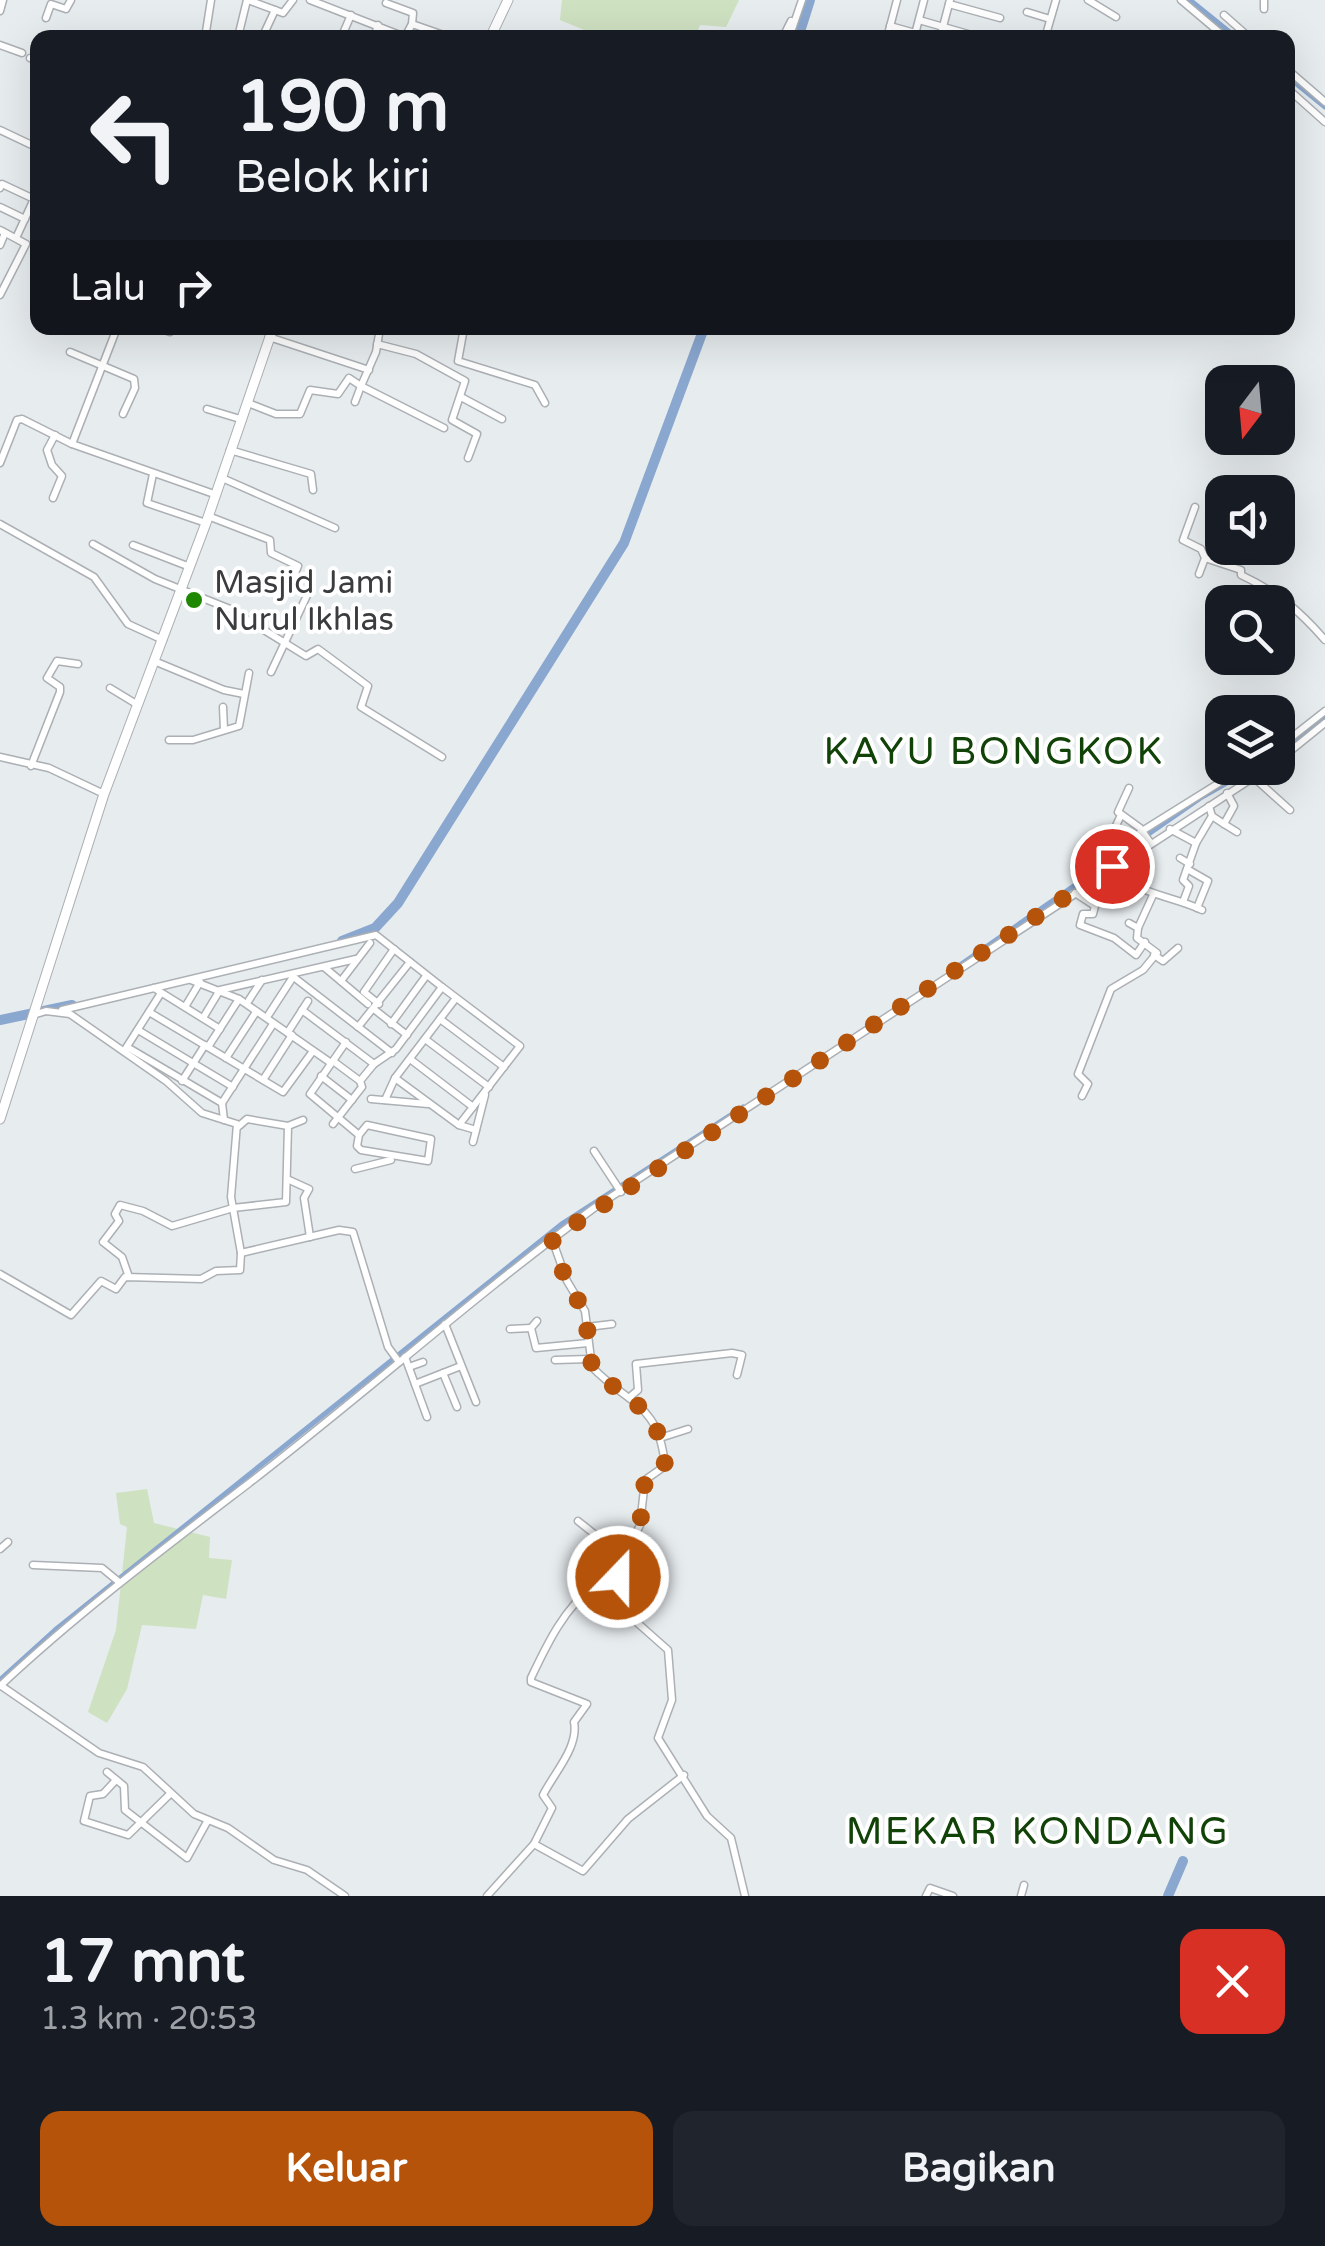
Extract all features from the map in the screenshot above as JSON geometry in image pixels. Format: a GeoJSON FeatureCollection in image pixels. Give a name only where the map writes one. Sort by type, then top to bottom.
{"type":"FeatureCollection","features":[{"type":"Feature","properties":{"kind":"street"},"geometry":{"type":"LineString","coordinates":[[0,11],[3,0]]}},
{"type":"Feature","properties":{"kind":"street"},"geometry":{"type":"LineString","coordinates":[[46,18],[51,4],[66,9],[71,0]]}},
{"type":"Feature","properties":{"kind":"street"},"geometry":{"type":"LineString","coordinates":[[207,30],[211,0]]}},
{"type":"Feature","properties":{"kind":"street"},"geometry":{"type":"LineString","coordinates":[[240,30],[250,0],[284,12],[293,0]]}},
{"type":"Feature","properties":{"kind":"street"},"geometry":{"type":"LineString","coordinates":[[310,0],[327,3],[388,30]]}},
{"type":"Feature","properties":{"kind":"street"},"geometry":{"type":"LineString","coordinates":[[494,30],[508,0]]}},
{"type":"Feature","properties":{"kind":"street"},"geometry":{"type":"LineString","coordinates":[[889,30],[897,0]]}},
{"type":"Feature","properties":{"kind":"street"},"geometry":{"type":"LineString","coordinates":[[916,30],[924,0]]}},
{"type":"Feature","properties":{"kind":"street"},"geometry":{"type":"LineString","coordinates":[[1047,30],[1056,0]]}},
{"type":"Feature","properties":{"kind":"street"},"geometry":{"type":"LineString","coordinates":[[1181,0],[1217,30]]}},
{"type":"Feature","properties":{"kind":"street"},"geometry":{"type":"LineString","coordinates":[[791,30],[802,1]]}},
{"type":"Feature","properties":{"kind":"street"},"geometry":{"type":"LineString","coordinates":[[942,30],[949,2],[1000,18]]}},
{"type":"Feature","properties":{"kind":"street"},"geometry":{"type":"LineString","coordinates":[[1094,2],[1116,17]]}},
{"type":"Feature","properties":{"kind":"street"},"geometry":{"type":"LineString","coordinates":[[386,3],[414,13],[409,30]]}},
{"type":"Feature","properties":{"kind":"street"},"geometry":{"type":"LineString","coordinates":[[266,30],[275,10]]}},
{"type":"Feature","properties":{"kind":"street"},"geometry":{"type":"LineString","coordinates":[[1027,12],[1050,19]]}},
{"type":"Feature","properties":{"kind":"street"},"geometry":{"type":"LineString","coordinates":[[344,30],[350,15]]}},
{"type":"Feature","properties":{"kind":"street"},"geometry":{"type":"LineString","coordinates":[[1224,15],[1241,30]]}},
{"type":"Feature","properties":{"kind":"street"},"geometry":{"type":"LineString","coordinates":[[919,20],[954,30]]}},
{"type":"Feature","properties":{"kind":"street"},"geometry":{"type":"LineString","coordinates":[[412,24],[429,30]]}},
{"type":"Feature","properties":{"kind":"street"},"geometry":{"type":"LineString","coordinates":[[377,30],[378,26]]}},
{"type":"Feature","properties":{"kind":"street"},"geometry":{"type":"LineString","coordinates":[[890,26],[901,30]]}},
{"type":"Feature","properties":{"kind":"street"},"geometry":{"type":"LineString","coordinates":[[0,44],[30,57]]}},
{"type":"Feature","properties":{"kind":"street"},"geometry":{"type":"LineString","coordinates":[[1295,76],[1325,102]]}},
{"type":"Feature","properties":{"kind":"street"},"geometry":{"type":"LineString","coordinates":[[1295,96],[1325,122]]}},
{"type":"Feature","properties":{"kind":"street"},"geometry":{"type":"LineString","coordinates":[[0,130],[30,143]]}},
{"type":"Feature","properties":{"kind":"street"},"geometry":{"type":"LineString","coordinates":[[0,188],[2,184],[30,197]]}},
{"type":"Feature","properties":{"kind":"street"},"geometry":{"type":"LineString","coordinates":[[0,207],[25,220]]}},
{"type":"Feature","properties":{"kind":"street"},"geometry":{"type":"LineString","coordinates":[[16,238],[30,208]]}},
{"type":"Feature","properties":{"kind":"street"},"geometry":{"type":"LineString","coordinates":[[0,244],[3,232],[26,244],[0,295]]}},
{"type":"Feature","properties":{"kind":"street"},"geometry":{"type":"LineString","coordinates":[[72,444],[114,335]]}},
{"type":"Feature","properties":{"kind":"street"},"geometry":{"type":"LineString","coordinates":[[0,1118],[104,794],[190,568],[270,335]]}},
{"type":"Feature","properties":{"kind":"street"},"geometry":{"type":"LineString","coordinates":[[279,335],[369,370]]}},
{"type":"Feature","properties":{"kind":"street"},"geometry":{"type":"LineString","coordinates":[[356,402],[379,335]]}},
{"type":"Feature","properties":{"kind":"street"},"geometry":{"type":"LineString","coordinates":[[463,335],[456,357],[468,365],[531,384],[545,403]]}},
{"type":"Feature","properties":{"kind":"street"},"geometry":{"type":"LineString","coordinates":[[377,344],[420,356],[465,380]]}},
{"type":"Feature","properties":{"kind":"street"},"geometry":{"type":"LineString","coordinates":[[70,352],[136,382],[124,414]]}},
{"type":"Feature","properties":{"kind":"street"},"geometry":{"type":"LineString","coordinates":[[468,365],[453,422],[477,434],[468,458]]}},
{"type":"Feature","properties":{"kind":"street"},"geometry":{"type":"LineString","coordinates":[[248,403],[292,415],[304,410],[311,390],[338,394],[348,378],[444,428]]}},
{"type":"Feature","properties":{"kind":"street"},"geometry":{"type":"LineString","coordinates":[[461,397],[502,419]]}},
{"type":"Feature","properties":{"kind":"street"},"geometry":{"type":"LineString","coordinates":[[207,409],[240,419]]}},
{"type":"Feature","properties":{"kind":"street"},"geometry":{"type":"LineString","coordinates":[[0,463],[18,419],[72,444],[214,494]]}},
{"type":"Feature","properties":{"kind":"street"},"geometry":{"type":"LineString","coordinates":[[52,498],[62,476],[52,465],[47,450],[55,435]]}},
{"type":"Feature","properties":{"kind":"street"},"geometry":{"type":"LineString","coordinates":[[229,450],[311,474],[313,490]]}},
{"type":"Feature","properties":{"kind":"street"},"geometry":{"type":"LineString","coordinates":[[152,474],[147,503],[270,540],[271,553],[298,566],[292,580]]}},
{"type":"Feature","properties":{"kind":"street"},"geometry":{"type":"LineString","coordinates":[[220,477],[335,528]]}},
{"type":"Feature","properties":{"kind":"street"},"geometry":{"type":"LineString","coordinates":[[1195,508],[1183,540],[1201,548],[1205,558],[1199,574]]}},
{"type":"Feature","properties":{"kind":"street"},"geometry":{"type":"LineString","coordinates":[[0,524],[94,577],[128,624],[163,640]]}},
{"type":"Feature","properties":{"kind":"street"},"geometry":{"type":"LineString","coordinates":[[92,544],[156,579],[182,587],[309,657],[317,649],[368,686],[362,708],[442,758]]}},
{"type":"Feature","properties":{"kind":"street"},"geometry":{"type":"LineString","coordinates":[[133,544],[190,568]]}},
{"type":"Feature","properties":{"kind":"street"},"geometry":{"type":"LineString","coordinates":[[1226,565],[1275,590],[1304,614],[1325,640]]}},
{"type":"Feature","properties":{"kind":"street"},"geometry":{"type":"LineString","coordinates":[[270,672],[310,588]]}},
{"type":"Feature","properties":{"kind":"street"},"geometry":{"type":"LineString","coordinates":[[31,766],[60,692],[60,687],[47,678],[48,672],[57,661],[78,664]]}},
{"type":"Feature","properties":{"kind":"street"},"geometry":{"type":"LineString","coordinates":[[154,662],[244,694]]}},
{"type":"Feature","properties":{"kind":"street"},"geometry":{"type":"LineString","coordinates":[[169,740],[193,740],[241,724],[249,673]]}},
{"type":"Feature","properties":{"kind":"street"},"geometry":{"type":"LineString","coordinates":[[110,688],[138,705]]}},
{"type":"Feature","properties":{"kind":"street"},"geometry":{"type":"LineString","coordinates":[[222,707],[224,730]]}},
{"type":"Feature","properties":{"kind":"street"},"geometry":{"type":"LineString","coordinates":[[1295,744],[1324,716]]}},
{"type":"Feature","properties":{"kind":"street"},"geometry":{"type":"LineString","coordinates":[[0,757],[49,768],[104,794]]}},
{"type":"Feature","properties":{"kind":"street"},"geometry":{"type":"LineString","coordinates":[[1111,863],[1172,827],[1223,785]]}},
{"type":"Feature","properties":{"kind":"street"},"geometry":{"type":"LineString","coordinates":[[346,1896],[307,1870],[267,1857],[228,1828],[169,1795],[138,1764],[98,1754],[0,1686],[117,1580],[619,1190],[1075,893],[1142,832],[1166,816],[1239,785]]}},
{"type":"Feature","properties":{"kind":"street"},"geometry":{"type":"LineString","coordinates":[[1262,785],[1290,810]]}},
{"type":"Feature","properties":{"kind":"street"},"geometry":{"type":"LineString","coordinates":[[1129,788],[1107,844],[1111,863],[1121,878],[1154,895],[1199,909],[1208,881],[1180,858]]}},
{"type":"Feature","properties":{"kind":"street"},"geometry":{"type":"LineString","coordinates":[[1224,824],[1234,806],[1227,793]]}},
{"type":"Feature","properties":{"kind":"street"},"geometry":{"type":"LineString","coordinates":[[1207,799],[1212,816],[1236,832]]}},
{"type":"Feature","properties":{"kind":"street"},"geometry":{"type":"LineString","coordinates":[[1120,816],[1150,842]]}},
{"type":"Feature","properties":{"kind":"street"},"geometry":{"type":"LineString","coordinates":[[1166,816],[1172,827],[1196,843]]}},
{"type":"Feature","properties":{"kind":"street"},"geometry":{"type":"LineString","coordinates":[[1183,902],[1196,843],[1212,816]]}},
{"type":"Feature","properties":{"kind":"street"},"geometry":{"type":"LineString","coordinates":[[1075,893],[1095,906],[1093,914],[1084,914],[1080,926],[1114,938],[1134,954],[1145,942]]}},
{"type":"Feature","properties":{"kind":"street"},"geometry":{"type":"LineString","coordinates":[[1082,1096],[1088,1084],[1078,1074],[1110,989],[1143,970],[1157,950],[1136,936],[1154,895]]}},
{"type":"Feature","properties":{"kind":"street"},"geometry":{"type":"LineString","coordinates":[[1129,923],[1138,928]]}},
{"type":"Feature","properties":{"kind":"street"},"geometry":{"type":"LineString","coordinates":[[32,1015],[158,991],[372,934],[520,1046],[459,1125]]}},
{"type":"Feature","properties":{"kind":"street"},"geometry":{"type":"LineString","coordinates":[[340,981],[370,942]]}},
{"type":"Feature","properties":{"kind":"street"},"geometry":{"type":"LineString","coordinates":[[1154,955],[1163,961],[1178,948]]}},
{"type":"Feature","properties":{"kind":"street"},"geometry":{"type":"LineString","coordinates":[[394,949],[364,992],[391,1024],[407,1035]]}},
{"type":"Feature","properties":{"kind":"street"},"geometry":{"type":"LineString","coordinates":[[203,1018],[220,990],[356,959]]}},
{"type":"Feature","properties":{"kind":"street"},"geometry":{"type":"LineString","coordinates":[[358,1027],[410,962]]}},
{"type":"Feature","properties":{"kind":"street"},"geometry":{"type":"LineString","coordinates":[[324,967],[374,1006]]}},
{"type":"Feature","properties":{"kind":"street"},"geometry":{"type":"LineString","coordinates":[[269,1014],[292,976]]}},
{"type":"Feature","properties":{"kind":"street"},"geometry":{"type":"LineString","coordinates":[[292,976],[392,1053]]}},
{"type":"Feature","properties":{"kind":"street"},"geometry":{"type":"LineString","coordinates":[[391,1024],[426,976]]}},
{"type":"Feature","properties":{"kind":"street"},"geometry":{"type":"LineString","coordinates":[[190,980],[239,998],[360,1081],[362,1086],[333,1124]]}},
{"type":"Feature","properties":{"kind":"street"},"geometry":{"type":"LineString","coordinates":[[250,1000],[263,980]]}},
{"type":"Feature","properties":{"kind":"street"},"geometry":{"type":"LineString","coordinates":[[184,1007],[200,982]]}},
{"type":"Feature","properties":{"kind":"street"},"geometry":{"type":"LineString","coordinates":[[360,1081],[374,1064],[392,1053],[442,987]]}},
{"type":"Feature","properties":{"kind":"street"},"geometry":{"type":"LineString","coordinates":[[158,991],[220,1029]]}},
{"type":"Feature","properties":{"kind":"street"},"geometry":{"type":"LineString","coordinates":[[125,1050],[158,991]]}},
{"type":"Feature","properties":{"kind":"street"},"geometry":{"type":"LineString","coordinates":[[182,1081],[239,998]]}},
{"type":"Feature","properties":{"kind":"street"},"geometry":{"type":"LineString","coordinates":[[385,1100],[395,1078],[456,998]]}},
{"type":"Feature","properties":{"kind":"street"},"geometry":{"type":"LineString","coordinates":[[263,1080],[308,1001]]}},
{"type":"Feature","properties":{"kind":"street"},"geometry":{"type":"LineString","coordinates":[[302,1010],[374,1064]]}},
{"type":"Feature","properties":{"kind":"street"},"geometry":{"type":"LineString","coordinates":[[58,1011],[70,1014],[125,1050],[202,1113],[239,1128]]}},
{"type":"Feature","properties":{"kind":"street"},"geometry":{"type":"LineString","coordinates":[[149,1012],[283,1092],[313,1050]]}},
{"type":"Feature","properties":{"kind":"street"},"geometry":{"type":"LineString","coordinates":[[226,1058],[256,1012]]}},
{"type":"Feature","properties":{"kind":"street"},"geometry":{"type":"LineString","coordinates":[[440,1019],[504,1067]]}},
{"type":"Feature","properties":{"kind":"street"},"geometry":{"type":"LineString","coordinates":[[224,1122],[222,1104],[273,1024]]}},
{"type":"Feature","properties":{"kind":"street"},"geometry":{"type":"LineString","coordinates":[[138,1030],[233,1087]]}},
{"type":"Feature","properties":{"kind":"street"},"geometry":{"type":"LineString","coordinates":[[425,1039],[488,1088]]}},
{"type":"Feature","properties":{"kind":"street"},"geometry":{"type":"LineString","coordinates":[[346,1042],[310,1094],[359,1135]]}},
{"type":"Feature","properties":{"kind":"street"},"geometry":{"type":"LineString","coordinates":[[125,1050],[222,1104]]}},
{"type":"Feature","properties":{"kind":"street"},"geometry":{"type":"LineString","coordinates":[[410,1059],[473,1107]]}},
{"type":"Feature","properties":{"kind":"street"},"geometry":{"type":"LineString","coordinates":[[321,1076],[352,1100]]}},
{"type":"Feature","properties":{"kind":"street"},"geometry":{"type":"LineString","coordinates":[[395,1078],[459,1125],[476,1130]]}},
{"type":"Feature","properties":{"kind":"street"},"geometry":{"type":"LineString","coordinates":[[473,1142],[488,1088]]}},
{"type":"Feature","properties":{"kind":"street"},"geometry":{"type":"LineString","coordinates":[[371,1099],[430,1104]]}},
{"type":"Feature","properties":{"kind":"street"},"geometry":{"type":"LineString","coordinates":[[0,1274],[71,1315],[101,1281],[116,1289],[129,1277],[201,1280],[216,1271],[240,1270],[233,1208],[239,1128],[247,1119],[288,1126],[303,1120]]}},
{"type":"Feature","properties":{"kind":"street"},"geometry":{"type":"LineString","coordinates":[[129,1277],[122,1257],[103,1242],[119,1221],[115,1214],[120,1205],[143,1210],[172,1226],[233,1208],[286,1202],[288,1126]]}},
{"type":"Feature","properties":{"kind":"street"},"geometry":{"type":"LineString","coordinates":[[367,1126],[432,1139],[428,1162],[361,1150],[357,1146],[359,1135],[367,1126]]}},
{"type":"Feature","properties":{"kind":"street"},"geometry":{"type":"LineString","coordinates":[[594,1151],[619,1190]]}},
{"type":"Feature","properties":{"kind":"street"},"geometry":{"type":"LineString","coordinates":[[355,1169],[397,1158]]}},
{"type":"Feature","properties":{"kind":"street"},"geometry":{"type":"LineString","coordinates":[[287,1179],[310,1189],[304,1198],[310,1237]]}},
{"type":"Feature","properties":{"kind":"street"},"geometry":{"type":"LineString","coordinates":[[240,1253],[339,1230],[354,1232],[398,1358],[408,1367],[427,1417]]}},
{"type":"Feature","properties":{"kind":"street"},"geometry":{"type":"LineString","coordinates":[[552,1239],[566,1281],[583,1306],[590,1359],[596,1372],[631,1396],[660,1438],[665,1466],[645,1480],[640,1525],[612,1585],[624,1611],[668,1650],[672,1700],[658,1738],[706,1816],[732,1838],[744,1896]]}},
{"type":"Feature","properties":{"kind":"street"},"geometry":{"type":"LineString","coordinates":[[446,1324],[476,1402]]}},
{"type":"Feature","properties":{"kind":"street"},"geometry":{"type":"LineString","coordinates":[[510,1328],[534,1324],[536,1348],[588,1343]]}},
{"type":"Feature","properties":{"kind":"street"},"geometry":{"type":"LineString","coordinates":[[587,1327],[612,1324]]}},
{"type":"Feature","properties":{"kind":"street"},"geometry":{"type":"LineString","coordinates":[[631,1396],[638,1390],[636,1364],[732,1353],[742,1355],[737,1375]]}},
{"type":"Feature","properties":{"kind":"street"},"geometry":{"type":"LineString","coordinates":[[555,1360],[590,1359]]}},
{"type":"Feature","properties":{"kind":"street"},"geometry":{"type":"LineString","coordinates":[[408,1367],[423,1362]]}},
{"type":"Feature","properties":{"kind":"street"},"geometry":{"type":"LineString","coordinates":[[415,1384],[462,1366]]}},
{"type":"Feature","properties":{"kind":"street"},"geometry":{"type":"LineString","coordinates":[[443,1373],[456,1407]]}},
{"type":"Feature","properties":{"kind":"street"},"geometry":{"type":"LineString","coordinates":[[423,1404],[436,1399]]}},
{"type":"Feature","properties":{"kind":"street"},"geometry":{"type":"LineString","coordinates":[[660,1438],[688,1428]]}},
{"type":"Feature","properties":{"kind":"street"},"geometry":{"type":"LineString","coordinates":[[578,1521],[623,1558]]}},
{"type":"Feature","properties":{"kind":"street"},"geometry":{"type":"LineString","coordinates":[[0,1549],[8,1542]]}},
{"type":"Feature","properties":{"kind":"street"},"geometry":{"type":"LineString","coordinates":[[33,1565],[102,1568],[117,1580]]}},
{"type":"Feature","properties":{"kind":"street"},"geometry":{"type":"LineString","coordinates":[[487,1896],[534,1844],[552,1808],[543,1795],[571,1746],[576,1734],[574,1722],[587,1704],[530,1680],[556,1626],[595,1584],[612,1585]]}},
{"type":"Feature","properties":{"kind":"street"},"geometry":{"type":"LineString","coordinates":[[107,1772],[124,1786],[126,1810],[187,1858],[208,1820]]}},
{"type":"Feature","properties":{"kind":"street"},"geometry":{"type":"LineString","coordinates":[[534,1844],[583,1871],[628,1818],[684,1775]]}},
{"type":"Feature","properties":{"kind":"street"},"geometry":{"type":"LineString","coordinates":[[116,1780],[104,1794],[90,1796],[82,1818],[128,1835],[169,1795]]}},
{"type":"Feature","properties":{"kind":"street"},"geometry":{"type":"LineString","coordinates":[[1021,1896],[1024,1886]]}},
{"type":"Feature","properties":{"kind":"street"},"geometry":{"type":"LineString","coordinates":[[926,1896],[930,1888],[953,1896]]}},
{"type":"Feature","properties":{"kind":"green space"},"geometry":{"type":"Polygon","coordinates":[[[562,0],[739,0],[726,27],[584,30],[560,20],[562,0]]]}},
{"type":"Feature","properties":{"kind":"green space"},"geometry":{"type":"Polygon","coordinates":[[[147,1489],[154,1523],[210,1537],[209,1558],[232,1560],[226,1599],[203,1595],[196,1629],[142,1625],[127,1689],[107,1723],[88,1712],[116,1630],[127,1527],[120,1524],[116,1493],[147,1489]]]}},
{"type":"Feature","properties":{"kind":"waterway"},"geometry":{"type":"LineString","coordinates":[[801,30],[810,0]]}},
{"type":"Feature","properties":{"kind":"waterway"},"geometry":{"type":"LineString","coordinates":[[1190,0],[1227,30]]}},
{"type":"Feature","properties":{"kind":"waterway"},"geometry":{"type":"LineString","coordinates":[[1295,83],[1325,107]]}},
{"type":"Feature","properties":{"kind":"waterway"},"geometry":{"type":"LineString","coordinates":[[342,941],[375,928],[398,903],[624,543],[701,335]]}},
{"type":"Feature","properties":{"kind":"waterway"},"geometry":{"type":"LineString","coordinates":[[1295,740],[1325,718]]}},
{"type":"Feature","properties":{"kind":"waterway"},"geometry":{"type":"LineString","coordinates":[[957,967],[1223,785]]}},
{"type":"Feature","properties":{"kind":"waterway"},"geometry":{"type":"LineString","coordinates":[[0,1020],[72,1005]]}},
{"type":"Feature","properties":{"kind":"waterway"},"geometry":{"type":"LineString","coordinates":[[0,1680],[55,1630],[563,1223],[743,1107]]}},
{"type":"Feature","properties":{"kind":"waterway"},"geometry":{"type":"LineString","coordinates":[[1168,1896],[1183,1861]]}},
{"type":"Feature","properties":{"kind":"place","name":"Masjid Jami Nurul Ikhlas"},"geometry":{"type":"Point","coordinates":[194,600]}},
{"type":"Feature","properties":{"kind":"district","name":"KAYU BONGKOK"},"geometry":{"type":"Point","coordinates":[994,751]}},
{"type":"Feature","properties":{"kind":"district","name":"MEKAR KONDANG"},"geometry":{"type":"Point","coordinates":[1038,1831]}},
{"type":"Feature","properties":{"kind":"route"},"geometry":{"type":"LineString","coordinates":[[618,1577],[621,1561],[640,1525],[645,1480],[665,1466],[660,1440],[642,1406],[592,1367],[585,1312],[566,1281],[552,1239],[1112,866]]}}]}
